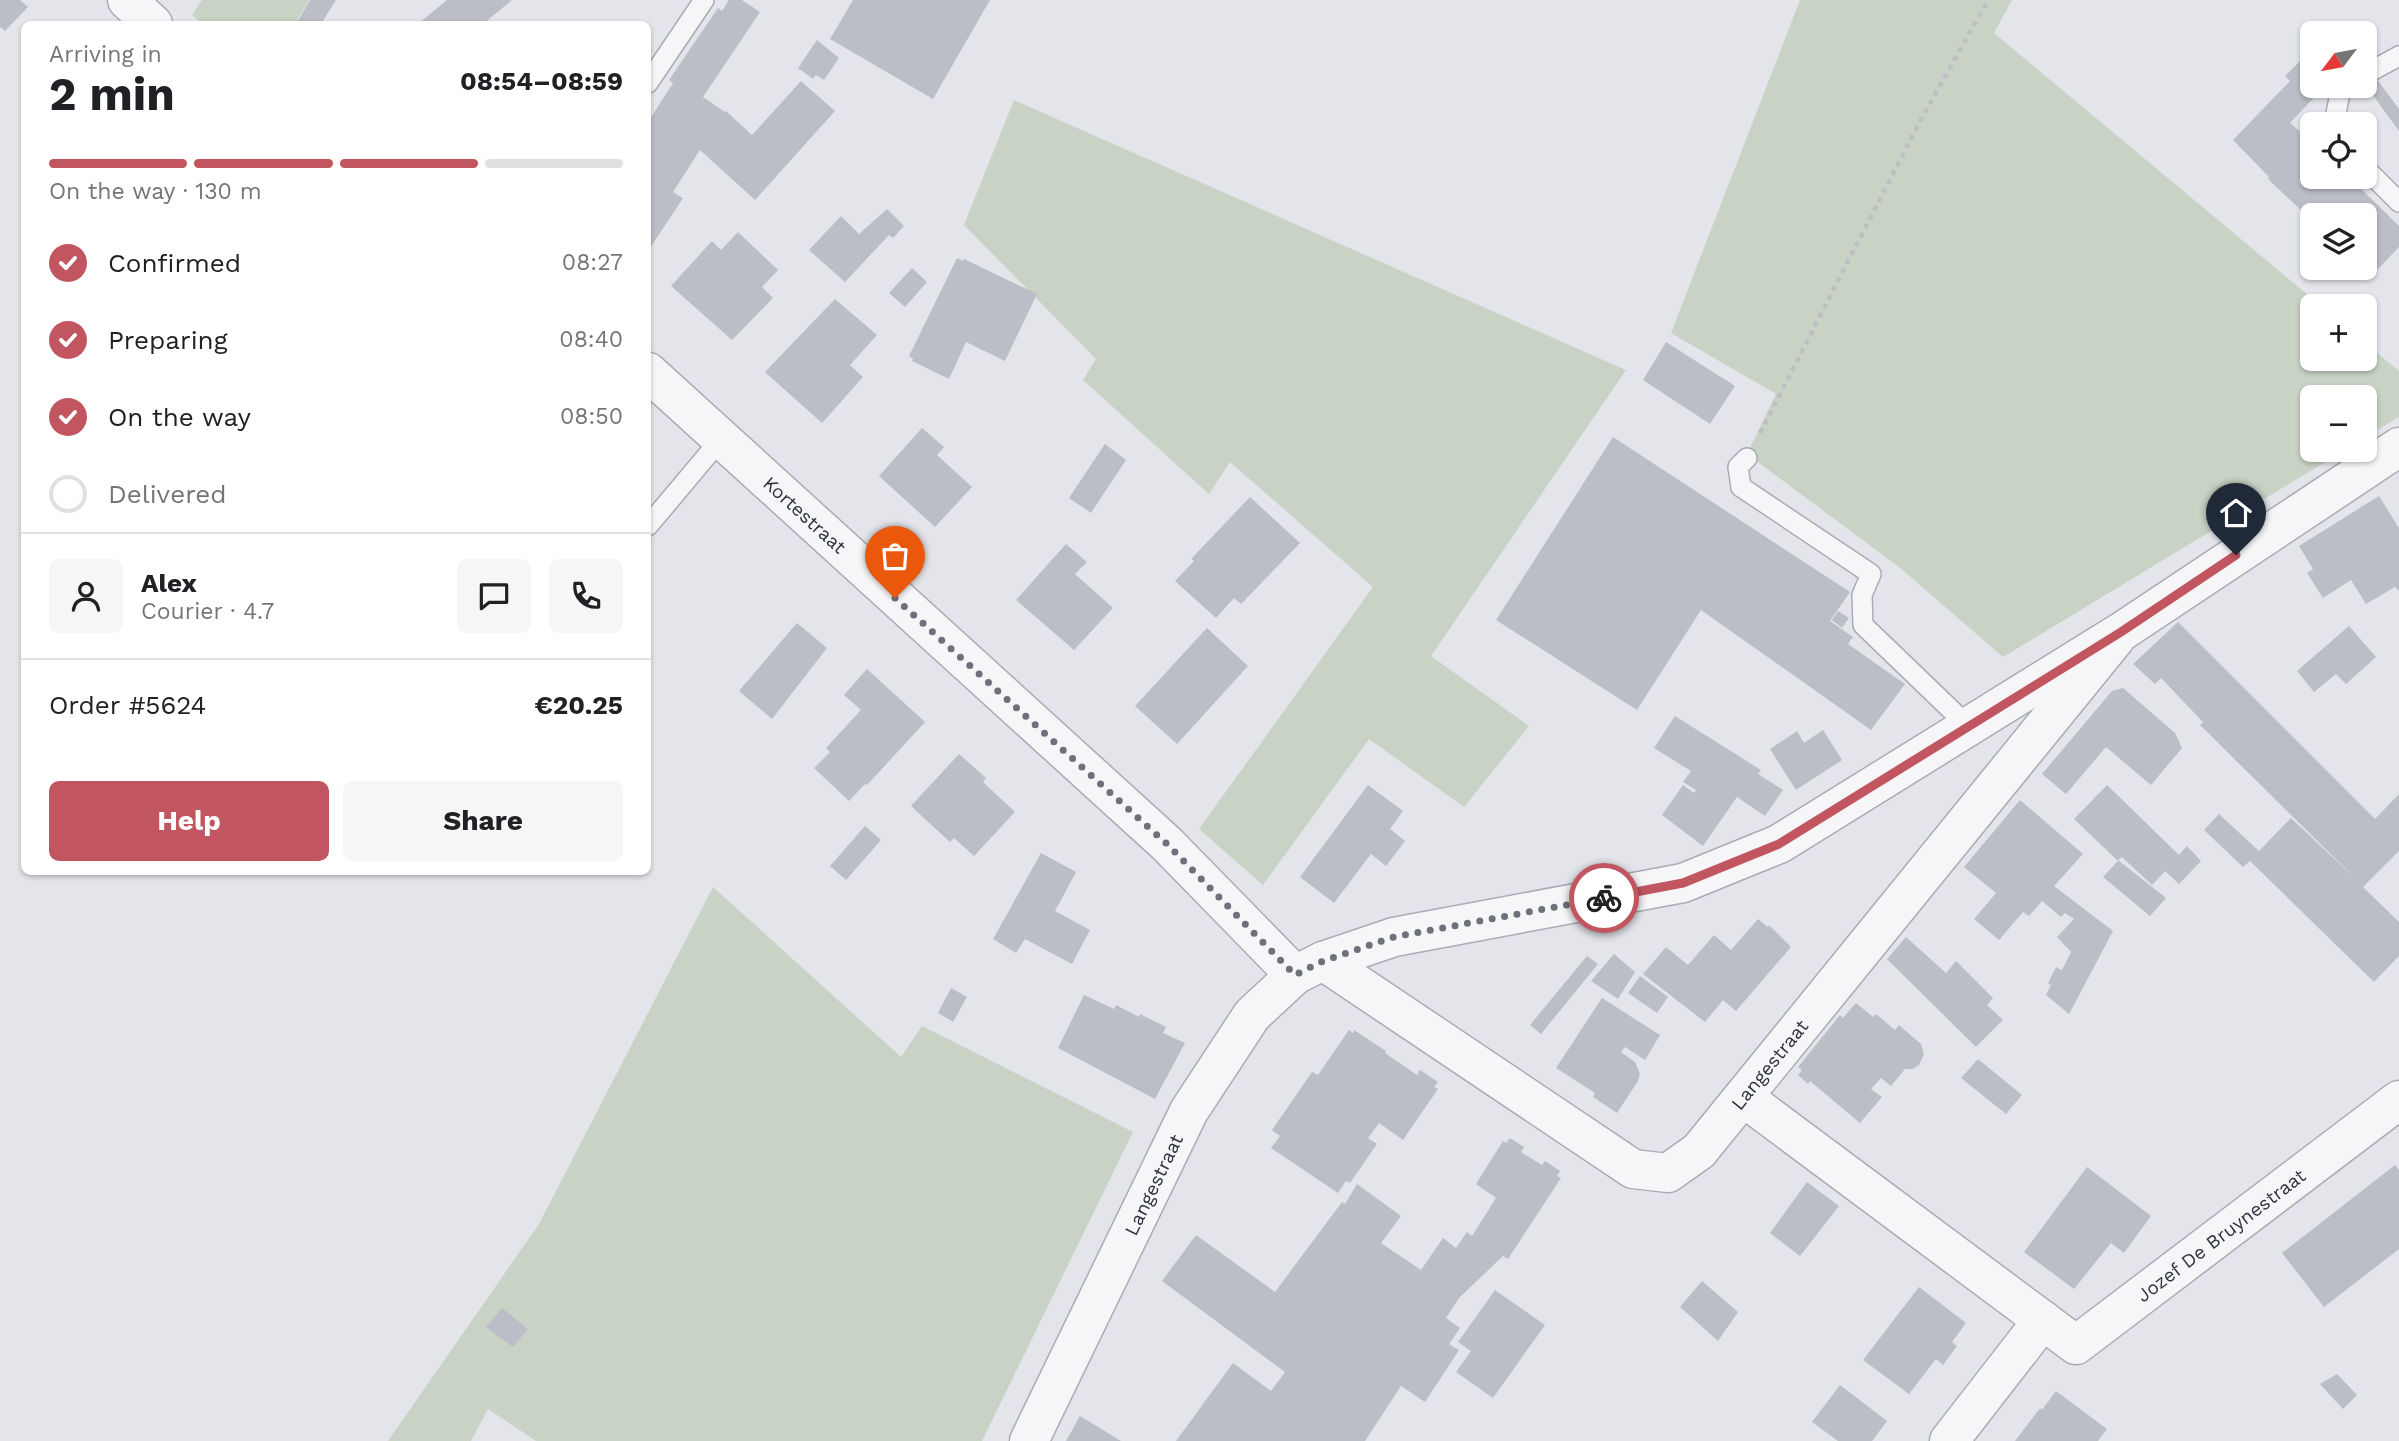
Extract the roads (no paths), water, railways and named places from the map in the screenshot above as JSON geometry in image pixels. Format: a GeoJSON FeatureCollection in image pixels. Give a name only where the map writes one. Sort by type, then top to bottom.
{"type":"FeatureCollection","features":[{"type":"Feature","properties":{"kind":"street"},"geometry":{"type":"LineString","coordinates":[[127,0],[150,21]]}},
{"type":"Feature","properties":{"kind":"street","name":"Kortestraat"},"geometry":{"type":"LineString","coordinates":[[651,375],[1167,844],[1309,968]]}},
{"type":"Feature","properties":{"kind":"street","name":"Langestraat"},"geometry":{"type":"LineString","coordinates":[[1029,1441],[1189,1111],[1252,1015],[1309,968],[1394,937],[1683,883],[1779,844],[2121,632],[2399,447]]}},
{"type":"Feature","properties":{"kind":"street","name":"Langestraat"},"geometry":{"type":"LineString","coordinates":[[1309,968],[1633,1169],[1668,1173],[1699,1151],[2121,632]]}},
{"type":"Feature","properties":{"kind":"street","name":"Jozef De Bruynestraat"},"geometry":{"type":"LineString","coordinates":[[1743,1097],[2076,1345],[2399,1100]]}},
{"type":"Feature","properties":{"kind":"street"},"geometry":{"type":"LineString","coordinates":[[1949,1441],[2043,1321]]}},
{"type":"Feature","properties":{"kind":"lane"},"geometry":{"type":"LineString","coordinates":[[651,79],[704,0]]}},
{"type":"Feature","properties":{"kind":"lane"},"geometry":{"type":"LineString","coordinates":[[2377,68],[2399,56]]}},
{"type":"Feature","properties":{"kind":"lane"},"geometry":{"type":"LineString","coordinates":[[2377,180],[2399,202]]}},
{"type":"Feature","properties":{"kind":"lane"},"geometry":{"type":"LineString","coordinates":[[651,522],[721,439]]}},
{"type":"Feature","properties":{"kind":"lane"},"geometry":{"type":"LineString","coordinates":[[1747,458],[1738,467],[1741,487],[1871,574],[1862,595],[1863,625],[1969,727]]}}]}
